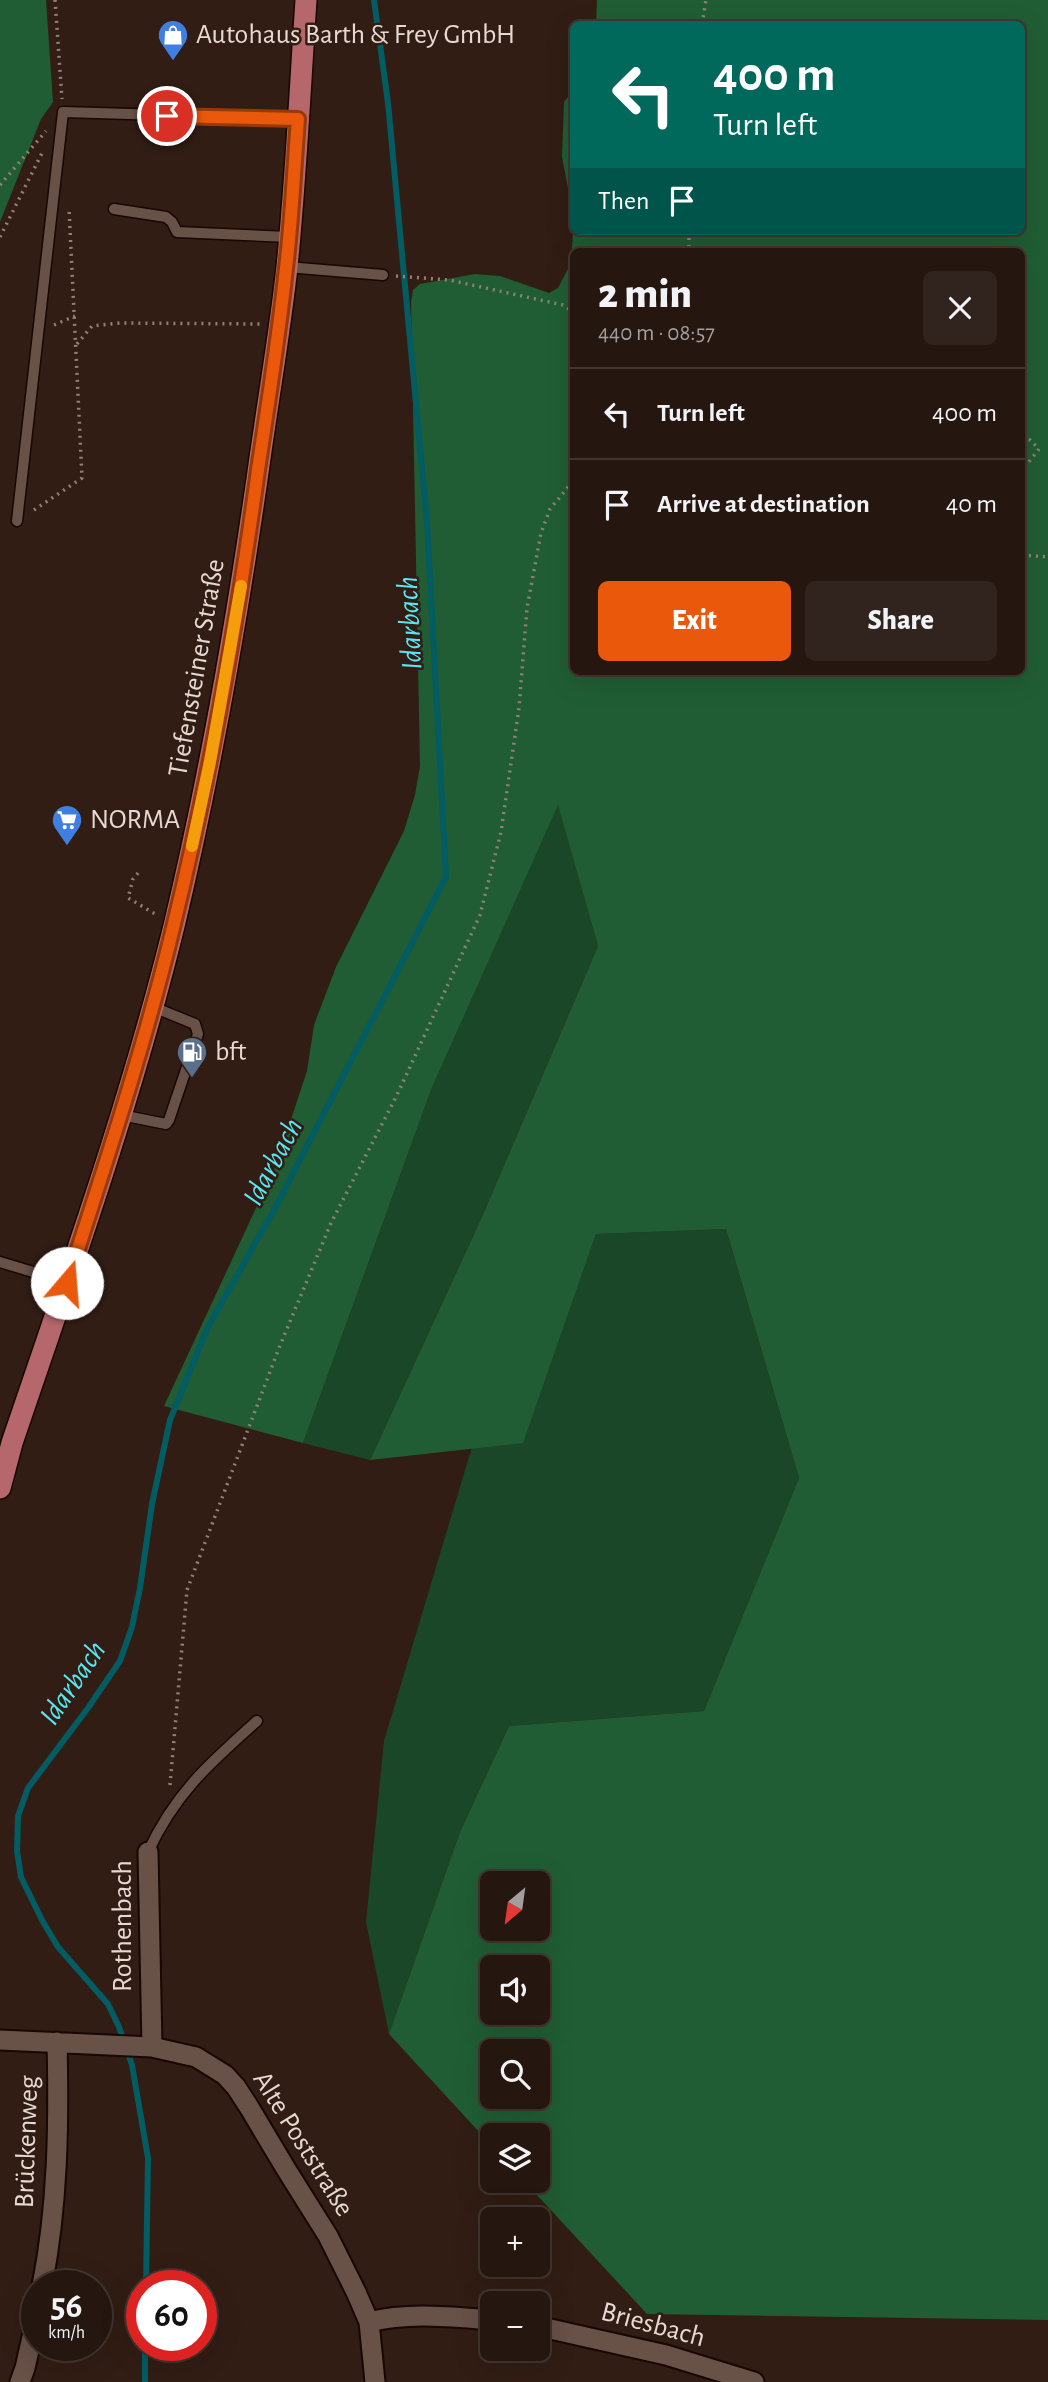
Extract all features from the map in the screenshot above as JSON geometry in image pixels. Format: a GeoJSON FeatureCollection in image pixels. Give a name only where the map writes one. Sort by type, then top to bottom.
{"type":"FeatureCollection","features":[{"type":"Feature","properties":{"kind":"main road","name":"Tiefensteiner Straße"},"geometry":{"type":"LineString","coordinates":[[0,1488],[12,1443],[121,1115],[153,1007],[210,762],[245,564],[280,324],[306,0]]}},
{"type":"Feature","properties":{"kind":"street","name":"Rothenbach"},"geometry":{"type":"LineString","coordinates":[[143,2047],[148,1852]]}},
{"type":"Feature","properties":{"kind":"street","name":"Alte Poststraße"},"geometry":{"type":"LineString","coordinates":[[0,2040],[143,2047],[195,2057],[213,2066],[236,2087],[328,2236],[369,2322],[375,2382]]}},
{"type":"Feature","properties":{"kind":"street","name":"Brückenweg"},"geometry":{"type":"LineString","coordinates":[[45,2270],[53,2220],[57,2167],[57,2042]]}},
{"type":"Feature","properties":{"kind":"street"},"geometry":{"type":"LineString","coordinates":[[369,2322],[399,2316],[426,2315],[480,2319]]}},
{"type":"Feature","properties":{"kind":"street","name":"Briesbach"},"geometry":{"type":"LineString","coordinates":[[550,2329],[666,2355],[754,2382]]}},
{"type":"Feature","properties":{"kind":"street"},"geometry":{"type":"LineString","coordinates":[[20,2382],[27,2361]]}},
{"type":"Feature","properties":{"kind":"lane"},"geometry":{"type":"LineString","coordinates":[[17,521],[63,112],[298,119]]}},
{"type":"Feature","properties":{"kind":"lane"},"geometry":{"type":"LineString","coordinates":[[114,209],[166,217],[177,232],[289,237]]}},
{"type":"Feature","properties":{"kind":"lane"},"geometry":{"type":"LineString","coordinates":[[286,267],[383,275]]}},
{"type":"Feature","properties":{"kind":"lane"},"geometry":{"type":"LineString","coordinates":[[121,1115],[166,1124],[198,1034],[195,1024],[153,1007]]}},
{"type":"Feature","properties":{"kind":"lane"},"geometry":{"type":"LineString","coordinates":[[0,1262],[67,1283]]}},
{"type":"Feature","properties":{"kind":"lane","name":"Rothenbach"},"geometry":{"type":"LineString","coordinates":[[148,1852],[174,1804],[192,1782],[257,1720]]}},
{"type":"Feature","properties":{"kind":"path"},"geometry":{"type":"LineString","coordinates":[[0,185],[63,112],[55,0]]}},
{"type":"Feature","properties":{"kind":"path"},"geometry":{"type":"LineString","coordinates":[[702,21],[706,0]]}},
{"type":"Feature","properties":{"kind":"path"},"geometry":{"type":"LineString","coordinates":[[0,237],[46,146]]}},
{"type":"Feature","properties":{"kind":"path"},"geometry":{"type":"LineString","coordinates":[[17,521],[82,478],[69,207]]}},
{"type":"Feature","properties":{"kind":"path"},"geometry":{"type":"LineString","coordinates":[[383,275],[449,280],[564,305],[570,309]]}},
{"type":"Feature","properties":{"kind":"path"},"geometry":{"type":"LineString","coordinates":[[39,332],[75,316]]}},
{"type":"Feature","properties":{"kind":"path"},"geometry":{"type":"LineString","coordinates":[[76,345],[92,326],[120,323],[280,324]]}},
{"type":"Feature","properties":{"kind":"path"},"geometry":{"type":"LineString","coordinates":[[1025,439],[1039,449],[1025,464]]}},
{"type":"Feature","properties":{"kind":"path"},"geometry":{"type":"LineString","coordinates":[[174,1804],[170,1789],[187,1590],[279,1348],[331,1223],[397,1095],[480,915],[501,832],[519,708],[527,608],[541,533],[550,509],[570,485]]}},
{"type":"Feature","properties":{"kind":"path"},"geometry":{"type":"LineString","coordinates":[[1025,555],[1048,557]]}},
{"type":"Feature","properties":{"kind":"path"},"geometry":{"type":"LineString","coordinates":[[138,873],[133,879],[128,898],[174,925]]}},
{"type":"Feature","properties":{"kind":"green space"},"geometry":{"type":"Polygon","coordinates":[[[0,0],[46,0],[53,102],[41,119],[0,222],[0,0]]]}},
{"type":"Feature","properties":{"kind":"green space"},"geometry":{"type":"Polygon","coordinates":[[[597,0],[1048,0],[1048,2320],[647,2314],[535,2193],[550,2193],[550,2123],[480,2123],[480,2133],[389,2034],[460,1832],[509,1726],[704,1711],[799,1478],[726,1229],[596,1234],[523,1443],[370,1460],[481,1219],[598,946],[558,805],[431,1090],[303,1443],[164,1406],[276,1165],[307,1071],[314,1025],[336,967],[404,831],[415,795],[420,766],[411,302],[413,290],[420,284],[475,274],[500,276],[549,293],[558,288],[570,265],[570,675],[1025,675],[1025,248],[572,248],[573,235],[1025,235],[1025,21],[596,21],[597,0]]]}},
{"type":"Feature","properties":{"kind":"green space"},"geometry":{"type":"Polygon","coordinates":[[[570,94],[570,198],[562,157],[564,102],[570,94]]]}},
{"type":"Feature","properties":{"kind":"green space"},"geometry":{"type":"Polygon","coordinates":[[[558,804],[598,946],[481,1219],[370,1460],[303,1443],[431,1090],[558,804]]]}},
{"type":"Feature","properties":{"kind":"green space"},"geometry":{"type":"Polygon","coordinates":[[[726,1229],[799,1478],[704,1711],[509,1726],[460,1832],[389,2034],[366,1922],[384,1741],[472,1447],[523,1442],[596,1234],[726,1229]]]}},
{"type":"Feature","properties":{"kind":"waterway","name":"Idarbach"},"geometry":{"type":"LineString","coordinates":[[146,2270],[148,2158],[132,2065],[108,2004],[58,1947],[21,1877],[17,1851],[18,1816],[28,1788],[120,1661],[132,1627],[152,1504],[170,1420],[208,1327],[274,1210],[446,877],[427,522],[388,103],[374,0]]}},
{"type":"Feature","properties":{"kind":"waterway","name":"Idarbach"},"geometry":{"type":"LineString","coordinates":[[145,2361],[145,2382]]}},
{"type":"Feature","properties":{"kind":"slow traffic"},"geometry":{"type":"LineString","coordinates":[[192,846],[210,762],[241,586]]}},
{"type":"Feature","properties":{"kind":"place","name":"Autohaus Barth & Frey GmbH"},"geometry":{"type":"Point","coordinates":[173,62]}},
{"type":"Feature","properties":{"kind":"place","name":"NORMA"},"geometry":{"type":"Point","coordinates":[67,847]}},
{"type":"Feature","properties":{"kind":"place","name":"bft"},"geometry":{"type":"Point","coordinates":[192,1079]}},
{"type":"Feature","properties":{"kind":"route"},"geometry":{"type":"LineString","coordinates":[[67,1283],[153,1007],[210,762],[245,564],[280,324],[289,237],[298,119],[167,116]]}}]}
